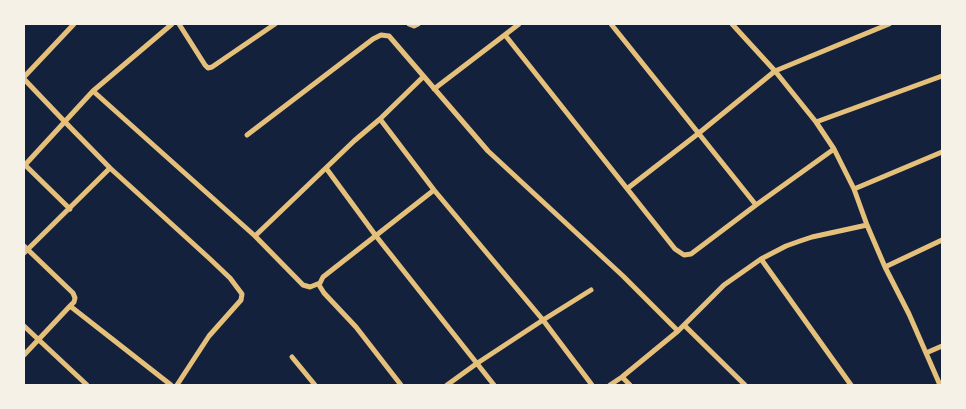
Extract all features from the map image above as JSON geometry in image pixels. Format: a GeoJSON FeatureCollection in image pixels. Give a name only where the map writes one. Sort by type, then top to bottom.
{"type":"FeatureCollection","features":[{"type":"Feature","properties":{"kind":"street"},"geometry":{"type":"LineString","coordinates":[[74,24],[24,78],[110,168],[230,278],[242,294],[241,300],[209,336],[177,385]]}},
{"type":"Feature","properties":{"kind":"street"},"geometry":{"type":"LineString","coordinates":[[70,209],[24,165],[93,91],[172,24]]}},
{"type":"Feature","properties":{"kind":"street"},"geometry":{"type":"LineString","coordinates":[[179,24],[208,68],[275,24]]}},
{"type":"Feature","properties":{"kind":"street"},"geometry":{"type":"LineString","coordinates":[[409,24],[414,26],[418,24]]}},
{"type":"Feature","properties":{"kind":"street"},"geometry":{"type":"LineString","coordinates":[[434,89],[519,24]]}},
{"type":"Feature","properties":{"kind":"street"},"geometry":{"type":"LineString","coordinates":[[611,24],[756,205]]}},
{"type":"Feature","properties":{"kind":"street"},"geometry":{"type":"LineString","coordinates":[[732,24],[775,71],[816,122],[834,149],[854,189],[885,267],[909,314],[940,385]]}},
{"type":"Feature","properties":{"kind":"street"},"geometry":{"type":"LineString","coordinates":[[628,188],[699,134],[775,71],[889,24]]}},
{"type":"Feature","properties":{"kind":"street"},"geometry":{"type":"LineString","coordinates":[[247,135],[373,39],[385,35],[392,39],[488,151],[616,270],[678,331]]}},
{"type":"Feature","properties":{"kind":"street"},"geometry":{"type":"LineString","coordinates":[[505,35],[675,249],[684,255],[691,254],[834,149]]}},
{"type":"Feature","properties":{"kind":"street"},"geometry":{"type":"LineString","coordinates":[[816,122],[942,76]]}},
{"type":"Feature","properties":{"kind":"street"},"geometry":{"type":"LineString","coordinates":[[256,236],[423,77]]}},
{"type":"Feature","properties":{"kind":"street"},"geometry":{"type":"LineString","coordinates":[[93,91],[256,236],[305,286],[310,287],[320,283]]}},
{"type":"Feature","properties":{"kind":"street"},"geometry":{"type":"LineString","coordinates":[[380,119],[434,190],[543,320],[592,385]]}},
{"type":"Feature","properties":{"kind":"street"},"geometry":{"type":"LineString","coordinates":[[854,189],[942,152]]}},
{"type":"Feature","properties":{"kind":"street"},"geometry":{"type":"LineString","coordinates":[[24,355],[70,306],[75,298],[74,293],[25,249],[70,209],[110,168]]}},
{"type":"Feature","properties":{"kind":"street"},"geometry":{"type":"LineString","coordinates":[[326,168],[376,236],[494,385]]}},
{"type":"Feature","properties":{"kind":"street"},"geometry":{"type":"LineString","coordinates":[[401,385],[356,327],[319,286],[323,277],[434,190]]}},
{"type":"Feature","properties":{"kind":"street"},"geometry":{"type":"LineString","coordinates":[[610,385],[678,331],[724,285],[761,259],[786,246],[806,239],[867,225]]}},
{"type":"Feature","properties":{"kind":"street"},"geometry":{"type":"LineString","coordinates":[[885,267],[942,240]]}},
{"type":"Feature","properties":{"kind":"street"},"geometry":{"type":"LineString","coordinates":[[761,259],[852,385]]}},
{"type":"Feature","properties":{"kind":"street"},"geometry":{"type":"LineString","coordinates":[[447,385],[543,320],[592,290]]}},
{"type":"Feature","properties":{"kind":"street"},"geometry":{"type":"LineString","coordinates":[[70,306],[170,385]]}},
{"type":"Feature","properties":{"kind":"street"},"geometry":{"type":"LineString","coordinates":[[684,325],[745,385]]}},
{"type":"Feature","properties":{"kind":"street"},"geometry":{"type":"LineString","coordinates":[[24,326],[87,385]]}},
{"type":"Feature","properties":{"kind":"street"},"geometry":{"type":"LineString","coordinates":[[926,353],[942,346]]}},
{"type":"Feature","properties":{"kind":"street"},"geometry":{"type":"LineString","coordinates":[[292,357],[315,385]]}},
{"type":"Feature","properties":{"kind":"street"},"geometry":{"type":"LineString","coordinates":[[622,377],[630,385]]}}]}
